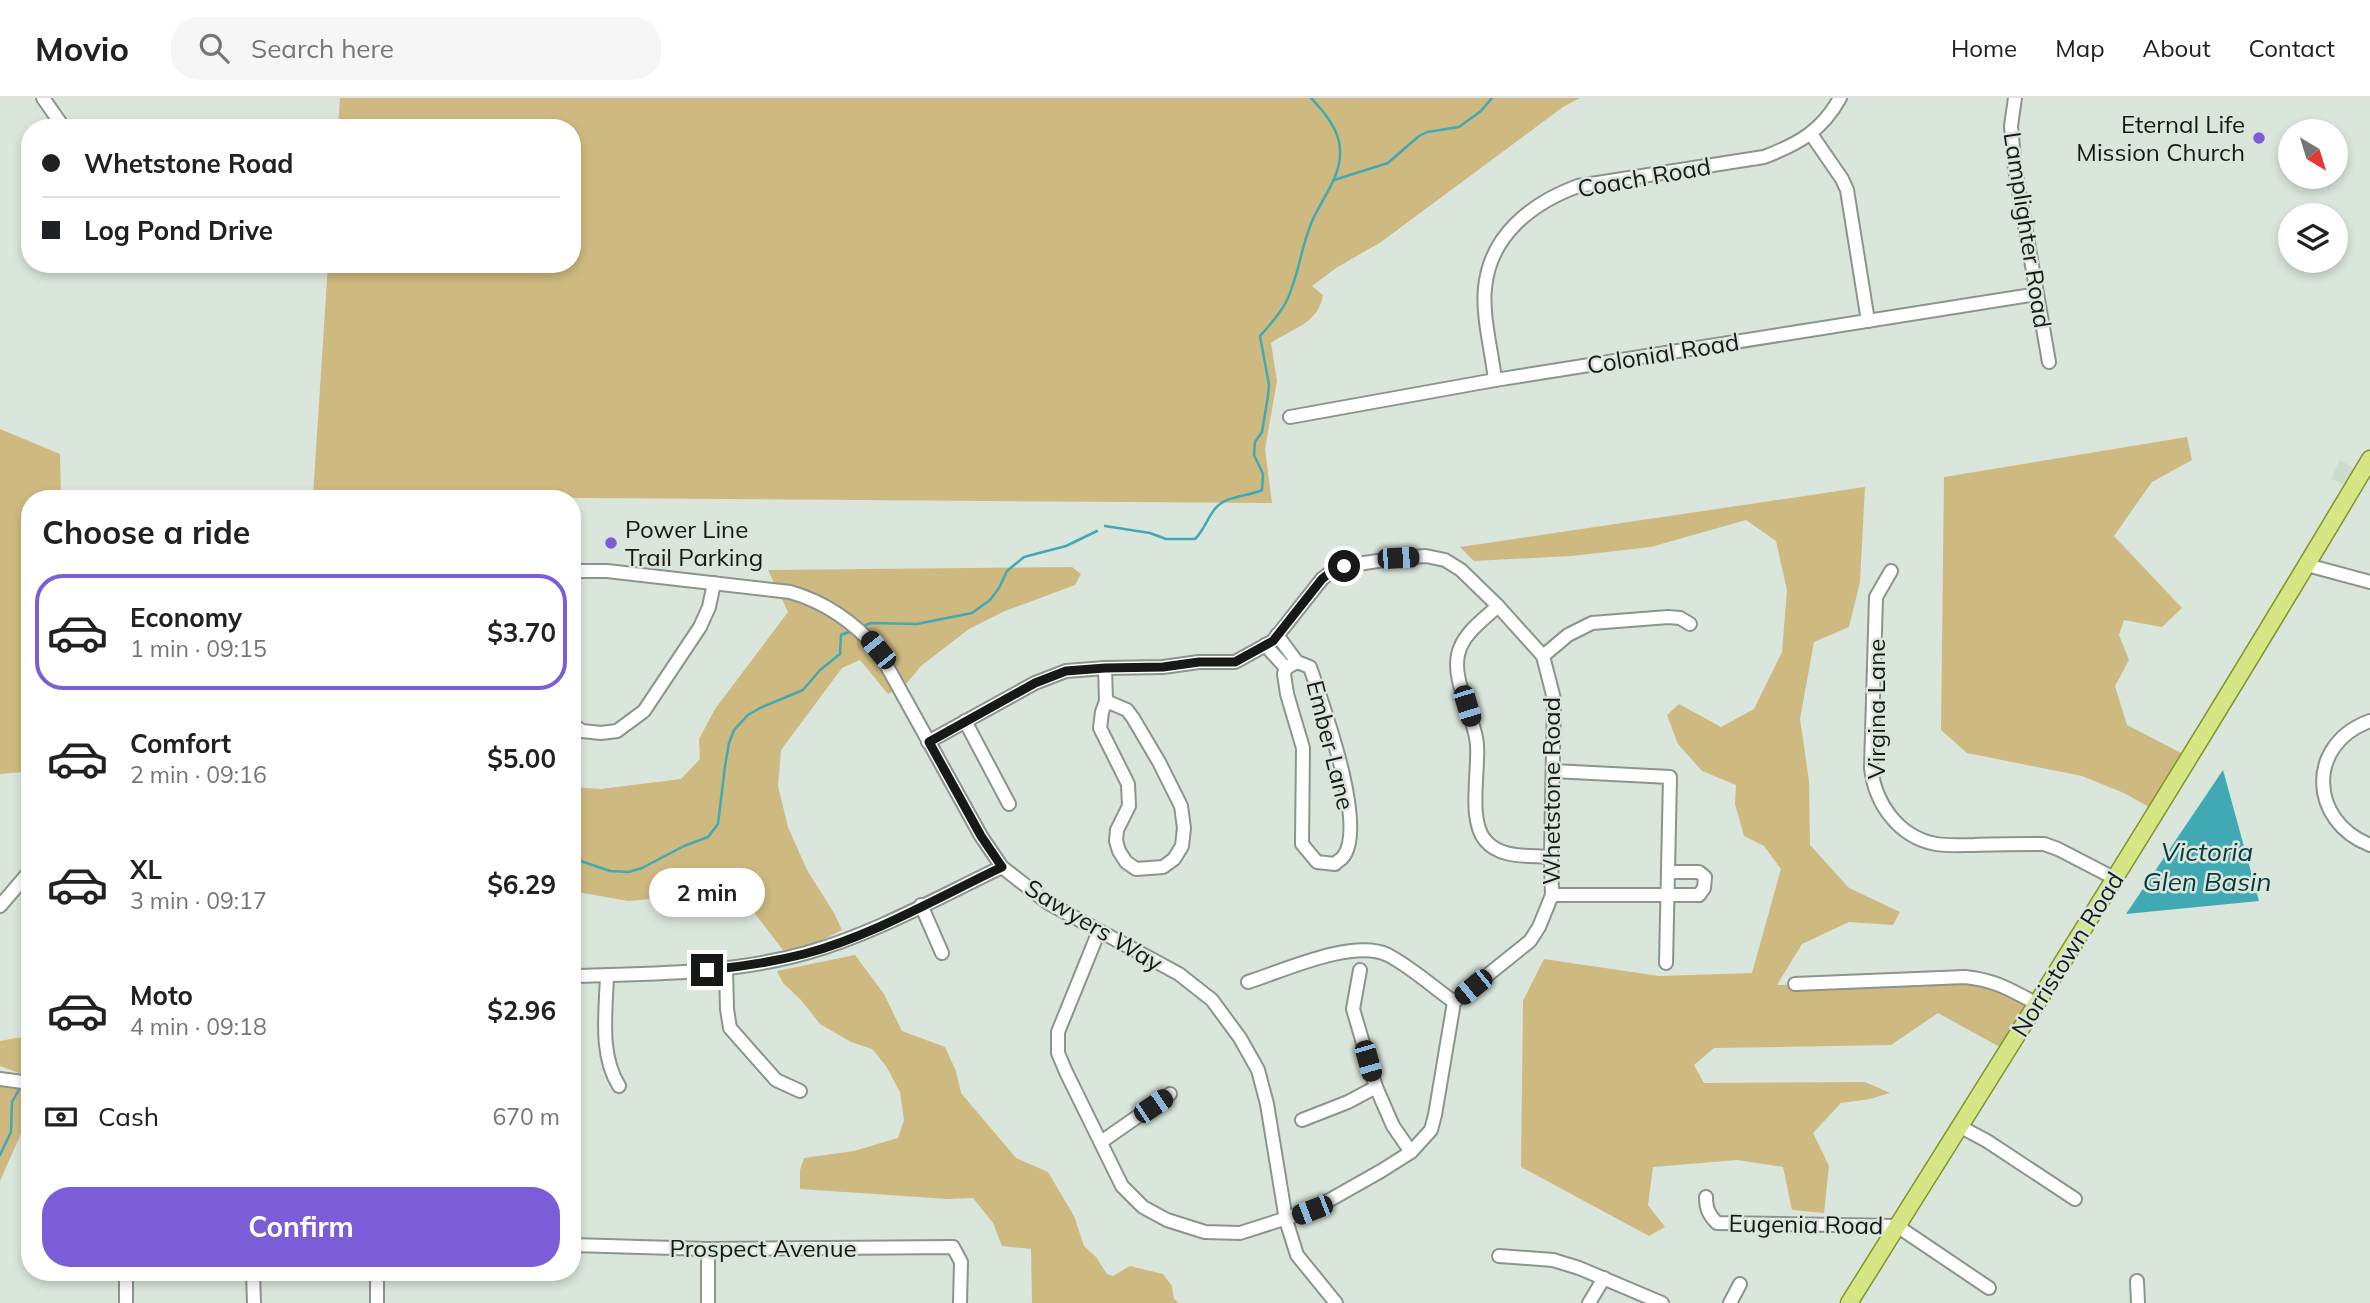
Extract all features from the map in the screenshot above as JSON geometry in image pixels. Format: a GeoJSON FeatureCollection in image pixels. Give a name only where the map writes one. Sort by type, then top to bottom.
{"type":"FeatureCollection","features":[{"type":"Feature","properties":{"kind":"main road","name":"Norristown Road"},"geometry":{"type":"LineString","coordinates":[[1849,1303],[2037,1004],[2370,459]]}},
{"type":"Feature","properties":{"kind":"street"},"geometry":{"type":"LineString","coordinates":[[43,98],[58,119]]}},
{"type":"Feature","properties":{"kind":"street","name":"Coach Road"},"geometry":{"type":"LineString","coordinates":[[1495,380],[1485,287],[1502,240],[1527,212],[1555,194],[1578,186],[1764,157],[1792,146],[1811,134],[1840,98]]}},
{"type":"Feature","properties":{"kind":"street","name":"Lamplighter Road"},"geometry":{"type":"LineString","coordinates":[[2015,98],[2011,126],[2015,169],[2049,362]]}},
{"type":"Feature","properties":{"kind":"street"},"geometry":{"type":"LineString","coordinates":[[1811,134],[1843,179],[1847,190],[1868,321]]}},
{"type":"Feature","properties":{"kind":"street","name":"Colonial Road"},"geometry":{"type":"LineString","coordinates":[[1290,417],[1495,380],[2037,294]]}},
{"type":"Feature","properties":{"kind":"street","name":"Whetstone Road"},"geometry":{"type":"LineString","coordinates":[[929,742],[1035,683],[1066,671],[1235,662],[1273,641],[1322,579],[1344,566],[1426,556],[1445,560],[1461,570],[1498,606],[1542,656],[1555,699],[1552,895],[1530,941],[1454,1002]]}},
{"type":"Feature","properties":{"kind":"street"},"geometry":{"type":"LineString","coordinates":[[2307,565],[2370,582]]}},
{"type":"Feature","properties":{"kind":"street","name":"Sawyers Way"},"geometry":{"type":"LineString","coordinates":[[581,571],[607,571],[790,592],[810,597],[848,620],[865,635],[878,650],[981,836],[1002,867],[1048,903],[1187,981],[1212,1000],[1240,1038],[1258,1070],[1267,1104],[1286,1220],[1297,1255],[1336,1303]]}},
{"type":"Feature","properties":{"kind":"street","name":"Virgina Lane"},"geometry":{"type":"LineString","coordinates":[[1891,571],[1876,597],[1873,779],[1884,809],[1908,831],[1934,844],[2043,844],[2114,878]]}},
{"type":"Feature","properties":{"kind":"street"},"geometry":{"type":"LineString","coordinates":[[581,729],[601,733],[617,731],[644,711],[699,627],[709,607],[714,583]]}},
{"type":"Feature","properties":{"kind":"street"},"geometry":{"type":"LineString","coordinates":[[1498,606],[1464,640],[1457,665],[1477,747],[1477,825],[1485,840],[1500,852],[1551,857]]}},
{"type":"Feature","properties":{"kind":"street"},"geometry":{"type":"LineString","coordinates":[[1542,656],[1568,635],[1592,622],[1668,617],[1680,618],[1690,624]]}},
{"type":"Feature","properties":{"kind":"street","name":"Ember Lane"},"geometry":{"type":"LineString","coordinates":[[1277,635],[1291,665]]}},
{"type":"Feature","properties":{"kind":"street","name":"Ember Lane"},"geometry":{"type":"LineString","coordinates":[[1265,645],[1291,665],[1310,667],[1345,784],[1350,811],[1350,838],[1344,856],[1335,864],[1317,863],[1302,844],[1303,748],[1284,674],[1291,665]]}},
{"type":"Feature","properties":{"kind":"street"},"geometry":{"type":"LineString","coordinates":[[1105,668],[1106,701],[1100,728],[1128,784],[1129,806],[1117,830],[1119,852],[1126,862],[1136,869],[1163,867],[1174,859],[1182,846],[1184,828],[1181,806],[1128,710],[1106,701]]}},
{"type":"Feature","properties":{"kind":"street"},"geometry":{"type":"LineString","coordinates":[[2370,721],[2350,732],[2330,752],[2322,776],[2327,802],[2337,823],[2347,833],[2370,845]]}},
{"type":"Feature","properties":{"kind":"street"},"geometry":{"type":"LineString","coordinates":[[965,722],[1009,804]]}},
{"type":"Feature","properties":{"kind":"street"},"geometry":{"type":"LineString","coordinates":[[1553,771],[1670,777],[1666,963]]}},
{"type":"Feature","properties":{"kind":"street"},"geometry":{"type":"LineString","coordinates":[[581,976],[726,968],[814,951],[871,929],[1002,867]]}},
{"type":"Feature","properties":{"kind":"street"},"geometry":{"type":"LineString","coordinates":[[1552,895],[1699,895],[1704,888],[1705,877],[1699,872],[1668,872]]}},
{"type":"Feature","properties":{"kind":"street"},"geometry":{"type":"LineString","coordinates":[[0,906],[21,881]]}},
{"type":"Feature","properties":{"kind":"street"},"geometry":{"type":"LineString","coordinates":[[0,886],[15,888]]}},
{"type":"Feature","properties":{"kind":"street"},"geometry":{"type":"LineString","coordinates":[[921,905],[942,953]]}},
{"type":"Feature","properties":{"kind":"street"},"geometry":{"type":"LineString","coordinates":[[1100,931],[1058,1032],[1058,1053],[1122,1186],[1143,1207],[1167,1220],[1205,1232],[1240,1233],[1312,1210],[1410,1152],[1431,1130],[1454,1002],[1400,963],[1388,956],[1367,950],[1342,951],[1248,982]]}},
{"type":"Feature","properties":{"kind":"street"},"geometry":{"type":"LineString","coordinates":[[726,968],[730,1028],[776,1080],[800,1091]]}},
{"type":"Feature","properties":{"kind":"street"},"geometry":{"type":"LineString","coordinates":[[1360,970],[1353,1009],[1376,1087],[1393,1126],[1410,1152]]}},
{"type":"Feature","properties":{"kind":"street"},"geometry":{"type":"LineString","coordinates":[[607,975],[606,1056],[612,1075],[620,1086]]}},
{"type":"Feature","properties":{"kind":"street"},"geometry":{"type":"LineString","coordinates":[[1795,984],[1893,978],[1976,978],[2004,986],[2037,1004]]}},
{"type":"Feature","properties":{"kind":"street"},"geometry":{"type":"LineString","coordinates":[[1302,1120],[1348,1102],[1376,1087]]}},
{"type":"Feature","properties":{"kind":"street"},"geometry":{"type":"LineString","coordinates":[[1101,1142],[1170,1094]]}},
{"type":"Feature","properties":{"kind":"street"},"geometry":{"type":"LineString","coordinates":[[1961,1126],[2076,1199]]}},
{"type":"Feature","properties":{"kind":"street","name":"Eugenia Road"},"geometry":{"type":"LineString","coordinates":[[1706,1197],[1706,1207],[1717,1223],[1897,1226],[1989,1288]]}},
{"type":"Feature","properties":{"kind":"street","name":"Prospect Avenue"},"geometry":{"type":"LineString","coordinates":[[581,1245],[708,1249],[953,1247],[961,1262],[960,1303]]}},
{"type":"Feature","properties":{"kind":"street"},"geometry":{"type":"LineString","coordinates":[[708,1249],[708,1303]]}},
{"type":"Feature","properties":{"kind":"street"},"geometry":{"type":"LineString","coordinates":[[1499,1256],[1553,1260],[1662,1303]]}},
{"type":"Feature","properties":{"kind":"street"},"geometry":{"type":"LineString","coordinates":[[1589,1303],[1604,1279]]}},
{"type":"Feature","properties":{"kind":"street"},"geometry":{"type":"LineString","coordinates":[[126,1281],[126,1303]]}},
{"type":"Feature","properties":{"kind":"street"},"geometry":{"type":"LineString","coordinates":[[253,1281],[254,1303]]}},
{"type":"Feature","properties":{"kind":"street"},"geometry":{"type":"LineString","coordinates":[[377,1281],[377,1303]]}},
{"type":"Feature","properties":{"kind":"street"},"geometry":{"type":"LineString","coordinates":[[2137,1281],[2138,1303]]}},
{"type":"Feature","properties":{"kind":"street"},"geometry":{"type":"LineString","coordinates":[[1730,1303],[1740,1284]]}},
{"type":"Feature","properties":{"kind":"shaded area"},"geometry":{"type":"Polygon","coordinates":[[[340,98],[1580,98],[1563,107],[1381,242],[1336,268],[1312,286],[1323,295],[1316,313],[1271,343],[1277,381],[1265,449],[1272,503],[581,498],[581,490],[313,490],[327,273],[581,273],[581,119],[339,119],[340,98]]]}},
{"type":"Feature","properties":{"kind":"shaded area"},"geometry":{"type":"Polygon","coordinates":[[[0,429],[60,454],[61,490],[21,490],[21,772],[0,774],[0,429]]]}},
{"type":"Feature","properties":{"kind":"shaded area"},"geometry":{"type":"Polygon","coordinates":[[[2187,437],[2192,460],[2152,482],[2114,536],[2182,608],[2162,627],[2124,620],[2119,635],[2129,660],[2115,686],[2127,725],[2189,757],[2156,811],[2124,793],[2082,776],[1967,753],[1941,730],[1944,477],[2187,437]]]}},
{"type":"Feature","properties":{"kind":"shaded area"},"geometry":{"type":"Polygon","coordinates":[[[2340,460],[2355,469],[2346,485],[2331,479],[2340,460]]]}},
{"type":"Feature","properties":{"kind":"shaded area"},"geometry":{"type":"Polygon","coordinates":[[[1865,487],[1860,582],[1849,627],[1814,642],[1800,719],[1809,781],[1810,845],[1849,888],[1900,912],[1893,925],[1849,922],[1802,944],[1777,985],[1997,983],[2034,1008],[2007,1051],[1938,1013],[1891,1045],[1714,1048],[1694,1065],[1704,1083],[1865,1082],[1890,1093],[1841,1103],[1813,1133],[1829,1166],[1824,1213],[1792,1210],[1783,1167],[1737,1160],[1653,1167],[1648,1205],[1665,1227],[1649,1236],[1521,1167],[1523,1001],[1544,959],[1659,976],[1752,973],[1781,869],[1764,846],[1744,836],[1735,804],[1736,785],[1702,771],[1678,744],[1667,715],[1679,704],[1721,727],[1754,709],[1782,652],[1787,590],[1776,541],[1746,520],[1651,547],[1571,556],[1474,561],[1460,547],[1865,487]]]}},
{"type":"Feature","properties":{"kind":"shaded area"},"geometry":{"type":"Polygon","coordinates":[[[1072,567],[1081,574],[1075,585],[1005,611],[969,629],[921,666],[907,683],[888,694],[860,660],[842,668],[781,750],[778,786],[788,827],[807,870],[842,930],[816,943],[783,950],[742,897],[699,895],[628,901],[581,893],[581,788],[601,789],[681,779],[700,759],[699,739],[715,709],[788,612],[768,570],[1072,567]]]}},
{"type":"Feature","properties":{"kind":"shaded area"},"geometry":{"type":"Polygon","coordinates":[[[855,955],[884,994],[902,1031],[945,1047],[956,1071],[961,1093],[1016,1158],[1048,1172],[1074,1216],[1084,1246],[1096,1257],[1107,1274],[1113,1276],[1130,1266],[1163,1274],[1172,1286],[1174,1299],[1179,1303],[1032,1303],[1031,1249],[1002,1246],[993,1223],[973,1198],[948,1199],[800,1189],[800,1170],[804,1158],[854,1151],[898,1138],[904,1120],[900,1092],[886,1066],[872,1049],[851,1042],[820,1024],[783,983],[777,971],[855,955]]]}},
{"type":"Feature","properties":{"kind":"shaded area"},"geometry":{"type":"Polygon","coordinates":[[[21,1038],[21,1074],[0,1066],[0,1041],[21,1038]]]}},
{"type":"Feature","properties":{"kind":"shaded area"},"geometry":{"type":"Polygon","coordinates":[[[0,1085],[21,1086],[21,1133],[0,1181],[0,1085]]]}},
{"type":"Feature","properties":{"kind":"water","name":"Victoria Glen Basin"},"geometry":{"type":"Polygon","coordinates":[[[2223,770],[2259,901],[2126,914],[2223,770]]]}},
{"type":"Feature","properties":{"kind":"waterway"},"geometry":{"type":"LineString","coordinates":[[1105,526],[1150,533],[1166,539],[1195,539],[1219,505],[1262,490],[1263,474],[1254,455],[1255,442],[1262,432],[1269,385],[1260,336],[1286,302],[1309,229],[1335,177],[1340,159],[1339,142],[1334,128],[1311,98]]}},
{"type":"Feature","properties":{"kind":"waterway"},"geometry":{"type":"LineString","coordinates":[[1334,180],[1388,163],[1427,132],[1459,127],[1481,111],[1492,98]]}},
{"type":"Feature","properties":{"kind":"waterway"},"geometry":{"type":"LineString","coordinates":[[863,626],[871,623],[917,624],[972,613],[990,600],[1007,571],[1024,557],[1066,546],[1097,531]]}},
{"type":"Feature","properties":{"kind":"waterway"},"geometry":{"type":"LineString","coordinates":[[581,861],[610,871],[629,872],[708,837],[718,824],[725,766],[734,730],[748,715],[760,708],[803,690],[820,670],[840,654],[841,635],[854,630]]}},
{"type":"Feature","properties":{"kind":"waterway"},"geometry":{"type":"LineString","coordinates":[[0,1155],[11,1132],[12,1102],[21,1086]]}},
{"type":"Feature","properties":{"kind":"place","name":"Eternal Life Mission Church"},"geometry":{"type":"Point","coordinates":[2259,138]}},
{"type":"Feature","properties":{"kind":"place","name":"Power Line Trail Parking"},"geometry":{"type":"Point","coordinates":[611,543]}},
{"type":"Feature","properties":{"kind":"route"},"geometry":{"type":"LineString","coordinates":[[707,970],[772,961],[832,945],[896,918],[1002,867],[981,836],[929,742],[1035,683],[1066,671],[1235,662],[1273,641],[1322,579],[1344,566]]}}]}
